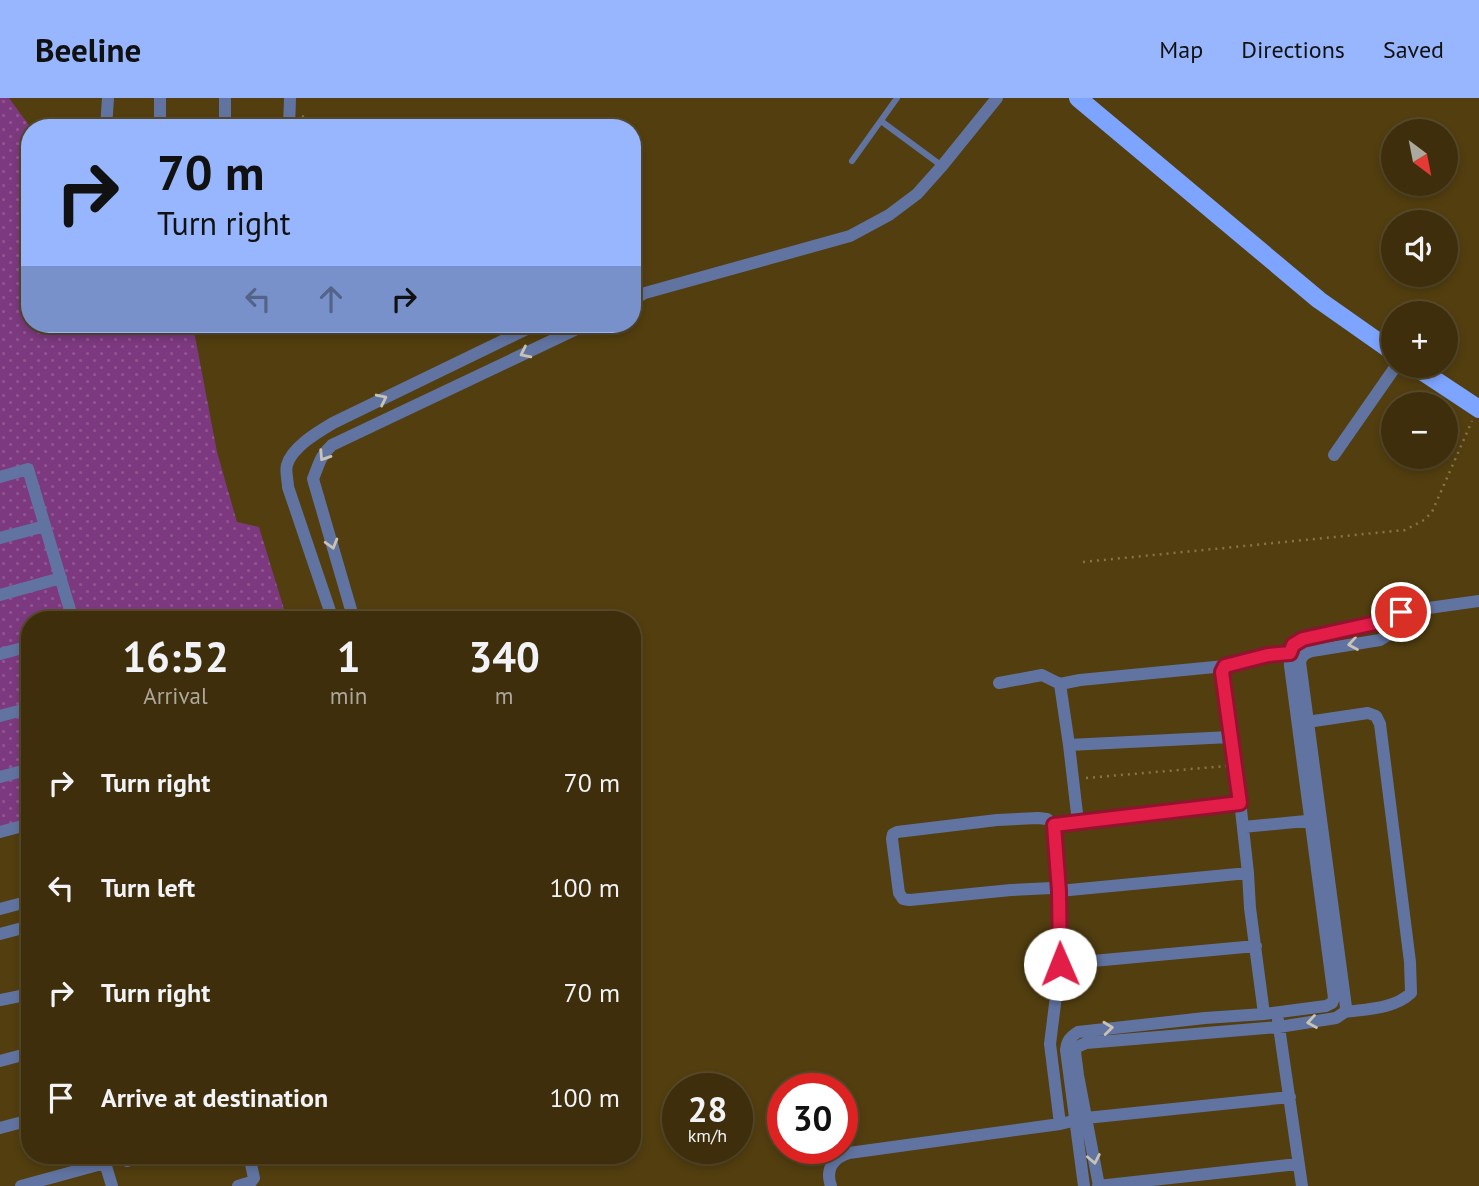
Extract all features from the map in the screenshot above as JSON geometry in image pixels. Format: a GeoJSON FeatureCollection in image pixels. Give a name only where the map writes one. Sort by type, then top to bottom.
{"type":"FeatureCollection","features":[{"type":"Feature","properties":{"kind":"main road"},"geometry":{"type":"LineString","coordinates":[[1079,98],[1320,300],[1381,343]]}},
{"type":"Feature","properties":{"kind":"main road"},"geometry":{"type":"LineString","coordinates":[[1432,378],[1478,408]]}},
{"type":"Feature","properties":{"kind":"street"},"geometry":{"type":"LineString","coordinates":[[107,119],[108,98]]}},
{"type":"Feature","properties":{"kind":"street"},"geometry":{"type":"LineString","coordinates":[[160,98],[160,119]]}},
{"type":"Feature","properties":{"kind":"street"},"geometry":{"type":"LineString","coordinates":[[225,98],[225,119]]}},
{"type":"Feature","properties":{"kind":"street"},"geometry":{"type":"LineString","coordinates":[[641,295],[850,236],[889,215],[917,194],[997,98]]}},
{"type":"Feature","properties":{"kind":"street"},"geometry":{"type":"LineString","coordinates":[[641,292],[645,293]]}},
{"type":"Feature","properties":{"kind":"street"},"geometry":{"type":"LineString","coordinates":[[330,611],[288,487],[286,466],[294,451],[333,422],[518,333]]}},
{"type":"Feature","properties":{"kind":"street"},"geometry":{"type":"LineString","coordinates":[[351,611],[313,479],[324,452],[332,445],[568,333]]}},
{"type":"Feature","properties":{"kind":"street"},"geometry":{"type":"LineString","coordinates":[[1334,455],[1388,378]]}},
{"type":"Feature","properties":{"kind":"street"},"geometry":{"type":"LineString","coordinates":[[0,477],[28,469],[70,611]]}},
{"type":"Feature","properties":{"kind":"street"},"geometry":{"type":"LineString","coordinates":[[0,538],[45,526]]}},
{"type":"Feature","properties":{"kind":"street"},"geometry":{"type":"LineString","coordinates":[[0,595],[61,578]]}},
{"type":"Feature","properties":{"kind":"street"},"geometry":{"type":"LineString","coordinates":[[1345,1012],[1290,653],[1293,645],[1303,639],[1404,617],[1417,610],[1479,601]]}},
{"type":"Feature","properties":{"kind":"street"},"geometry":{"type":"LineString","coordinates":[[999,683],[1042,675],[1060,684],[1225,666],[1268,655],[1306,653],[1380,640],[1389,635],[1404,617]]}},
{"type":"Feature","properties":{"kind":"street"},"geometry":{"type":"LineString","coordinates":[[0,654],[21,648]]}},
{"type":"Feature","properties":{"kind":"street"},"geometry":{"type":"LineString","coordinates":[[1074,1041],[1078,1032],[1270,1013],[1332,1003],[1334,998],[1300,662],[1306,653]]}},
{"type":"Feature","properties":{"kind":"street"},"geometry":{"type":"LineString","coordinates":[[1225,666],[1222,672],[1236,765],[1250,908],[1270,1013],[1279,1027],[1302,1186]]}},
{"type":"Feature","properties":{"kind":"street"},"geometry":{"type":"LineString","coordinates":[[1060,684],[1078,822]]}},
{"type":"Feature","properties":{"kind":"street"},"geometry":{"type":"LineString","coordinates":[[0,716],[21,710]]}},
{"type":"Feature","properties":{"kind":"street"},"geometry":{"type":"LineString","coordinates":[[1074,1041],[1086,1043],[1279,1027],[1336,1018],[1345,1012],[1388,1005],[1405,999],[1411,993],[1410,962],[1380,724],[1373,714],[1368,713],[1307,722]]}},
{"type":"Feature","properties":{"kind":"street"},"geometry":{"type":"LineString","coordinates":[[1069,744],[1230,737]]}},
{"type":"Feature","properties":{"kind":"street"},"geometry":{"type":"LineString","coordinates":[[0,776],[21,771]]}},
{"type":"Feature","properties":{"kind":"street"},"geometry":{"type":"LineString","coordinates":[[1054,825],[1240,803]]}},
{"type":"Feature","properties":{"kind":"street"},"geometry":{"type":"LineString","coordinates":[[1060,1124],[1050,1044],[1060,964],[1059,891],[1054,825],[1047,819],[1038,818],[997,820],[893,834],[899,893],[903,899],[910,900],[1011,890],[1052,888],[1059,891],[1248,873]]}},
{"type":"Feature","properties":{"kind":"street"},"geometry":{"type":"LineString","coordinates":[[1243,827],[1315,820]]}},
{"type":"Feature","properties":{"kind":"street"},"geometry":{"type":"LineString","coordinates":[[0,832],[21,826]]}},
{"type":"Feature","properties":{"kind":"street"},"geometry":{"type":"LineString","coordinates":[[0,909],[21,903]]}},
{"type":"Feature","properties":{"kind":"street"},"geometry":{"type":"LineString","coordinates":[[0,934],[21,928]]}},
{"type":"Feature","properties":{"kind":"street"},"geometry":{"type":"LineString","coordinates":[[1060,964],[1256,946]]}},
{"type":"Feature","properties":{"kind":"street"},"geometry":{"type":"LineString","coordinates":[[0,1000],[21,996]]}},
{"type":"Feature","properties":{"kind":"street"},"geometry":{"type":"LineString","coordinates":[[1055,1010],[1074,1041],[1084,1186]]}},
{"type":"Feature","properties":{"kind":"street"},"geometry":{"type":"LineString","coordinates":[[0,1061],[21,1055]]}},
{"type":"Feature","properties":{"kind":"street"},"geometry":{"type":"LineString","coordinates":[[831,1186],[828,1173],[831,1164],[840,1156],[849,1153],[1080,1119],[1290,1097]]}},
{"type":"Feature","properties":{"kind":"street"},"geometry":{"type":"LineString","coordinates":[[1080,1119],[1099,1186],[1298,1164]]}},
{"type":"Feature","properties":{"kind":"street"},"geometry":{"type":"LineString","coordinates":[[0,1128],[21,1122]]}},
{"type":"Feature","properties":{"kind":"street"},"geometry":{"type":"LineString","coordinates":[[21,1186],[89,1164]]}},
{"type":"Feature","properties":{"kind":"street"},"geometry":{"type":"LineString","coordinates":[[105,1164],[111,1186]]}},
{"type":"Feature","properties":{"kind":"street"},"geometry":{"type":"LineString","coordinates":[[238,1186],[251,1182],[254,1178],[250,1164]]}},
{"type":"Feature","properties":{"kind":"lane"},"geometry":{"type":"LineString","coordinates":[[852,161],[897,98]]}},
{"type":"Feature","properties":{"kind":"lane"},"geometry":{"type":"LineString","coordinates":[[881,121],[942,166]]}},
{"type":"Feature","properties":{"kind":"path"},"geometry":{"type":"LineString","coordinates":[[290,104],[311,119]]}},
{"type":"Feature","properties":{"kind":"path"},"geometry":{"type":"LineString","coordinates":[[1083,562],[1405,530],[1424,520],[1432,512],[1478,408]]}},
{"type":"Feature","properties":{"kind":"path"},"geometry":{"type":"LineString","coordinates":[[1073,779],[1236,765]]}},
{"type":"Feature","properties":{"kind":"shaded area"},"geometry":{"type":"Polygon","coordinates":[[[0,98],[9,98],[24,119],[21,119],[21,333],[194,333],[217,452],[237,522],[259,527],[285,611],[21,611],[21,829],[0,835],[0,98]]]}},
{"type":"Feature","properties":{"kind":"route"},"geometry":{"type":"LineString","coordinates":[[1060,964],[1059,891],[1054,825],[1240,803],[1222,672],[1225,666],[1268,655],[1290,653],[1293,645],[1303,639],[1380,622],[1401,612]]}}]}
